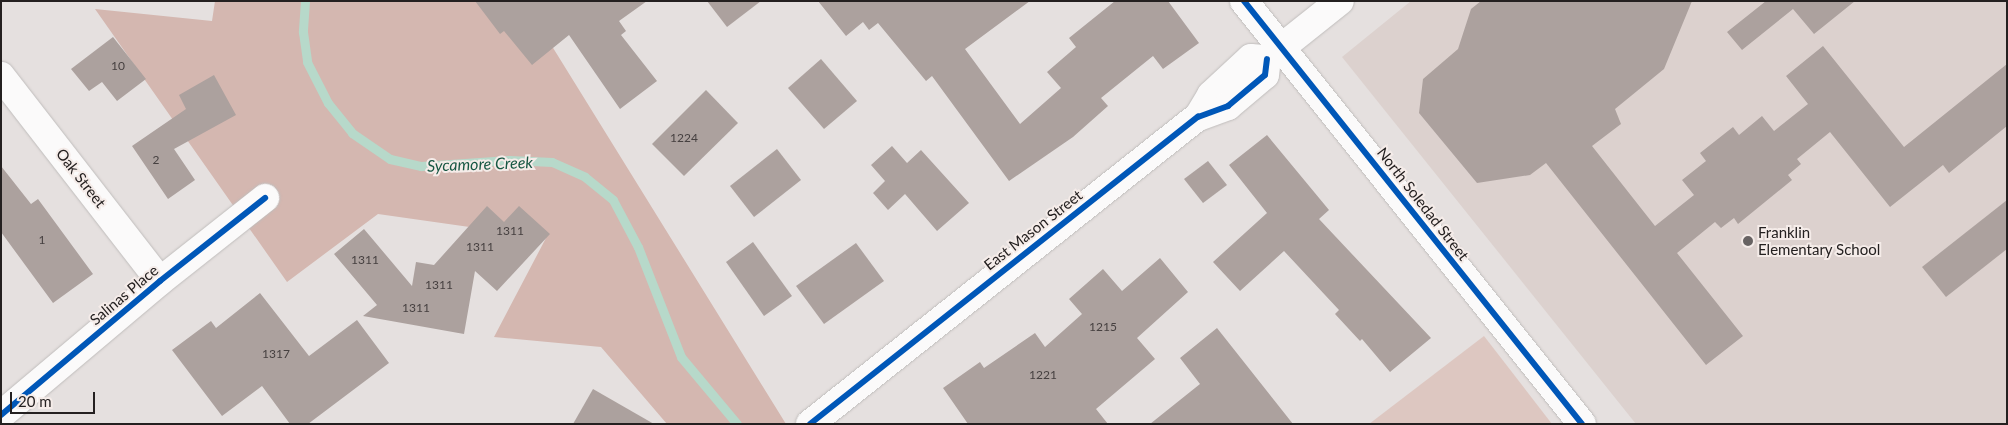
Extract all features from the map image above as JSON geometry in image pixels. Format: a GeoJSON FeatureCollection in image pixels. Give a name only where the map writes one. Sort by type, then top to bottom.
{"type":"FeatureCollection","features":[{"type":"Feature","properties":{"kind":"street","name":"North Soledad Street"},"geometry":{"type":"LineString","coordinates":[[1244,1],[1274,54],[1582,424]]}},
{"type":"Feature","properties":{"kind":"street","name":"East Mason Street"},"geometry":{"type":"LineString","coordinates":[[810,424],[1198,117],[1211,95],[1251,58],[1274,54],[1340,1]]}},
{"type":"Feature","properties":{"kind":"street","name":"Oak Street"},"geometry":{"type":"LineString","coordinates":[[1,76],[160,280]]}},
{"type":"Feature","properties":{"kind":"street","name":"Salinas Place"},"geometry":{"type":"LineString","coordinates":[[1,415],[160,280],[265,198]]}},
{"type":"Feature","properties":{"kind":"shaded area"},"geometry":{"type":"Polygon","coordinates":[[[215,1],[524,1],[786,424],[667,424],[601,347],[494,337],[546,238],[378,214],[287,282],[95,9],[212,21],[215,1]]]}},
{"type":"Feature","properties":{"kind":"shaded area","name":"Franklin Elementary School"},"geometry":{"type":"Polygon","coordinates":[[[1411,1],[2007,1],[2007,424],[1636,424],[1342,57],[1411,1]]]}},
{"type":"Feature","properties":{"kind":"shaded area"},"geometry":{"type":"Polygon","coordinates":[[[1484,336],[1552,424],[1369,424],[1484,336]]]}},
{"type":"Feature","properties":{"kind":"building"},"geometry":{"type":"Polygon","coordinates":[[[475,1],[647,1],[619,21],[626,31],[621,35],[657,81],[620,109],[569,35],[532,65],[504,31],[500,34],[475,1]]]}},
{"type":"Feature","properties":{"kind":"building"},"geometry":{"type":"Polygon","coordinates":[[[707,1],[761,1],[727,27],[707,1]]]}},
{"type":"Feature","properties":{"kind":"building"},"geometry":{"type":"Polygon","coordinates":[[[818,1],[1030,1],[965,49],[1020,124],[1061,88],[1047,72],[1076,47],[1069,38],[1115,1],[1168,1],[1199,43],[1163,69],[1153,56],[1101,98],[1108,106],[1073,137],[1009,181],[932,76],[926,81],[878,23],[869,30],[863,22],[846,36],[818,1]]]}},
{"type":"Feature","properties":{"kind":"building"},"geometry":{"type":"Polygon","coordinates":[[[1481,1],[1692,1],[1664,69],[1615,109],[1621,124],[1592,146],[1655,226],[1694,195],[1682,180],[1706,161],[1700,153],[1733,127],[1739,135],[1762,116],[1774,131],[1808,104],[1786,76],[1823,46],[1904,147],[2007,64],[2007,126],[1949,173],[1943,165],[1890,207],[1830,132],[1797,159],[1801,164],[1788,175],[1792,180],[1738,224],[1734,218],[1721,228],[1715,222],[1677,253],[1743,336],[1706,365],[1546,163],[1530,175],[1477,183],[1419,113],[1423,79],[1458,49],[1471,9],[1481,1]]]}},
{"type":"Feature","properties":{"kind":"building"},"geometry":{"type":"Polygon","coordinates":[[[1766,1],[1855,1],[1814,34],[1793,9],[1742,50],[1727,32],[1766,1]]]}},
{"type":"Feature","properties":{"kind":"building"},"geometry":{"type":"Polygon","coordinates":[[[113,37],[146,79],[117,101],[102,82],[89,91],[71,69],[113,37]]]}},
{"type":"Feature","properties":{"kind":"building"},"geometry":{"type":"Polygon","coordinates":[[[821,59],[857,101],[824,129],[788,88],[821,59]]]}},
{"type":"Feature","properties":{"kind":"building"},"geometry":{"type":"Polygon","coordinates":[[[214,75],[236,115],[174,149],[195,180],[168,199],[132,146],[186,109],[179,95],[214,75]]]}},
{"type":"Feature","properties":{"kind":"building"},"geometry":{"type":"Polygon","coordinates":[[[706,90],[738,123],[684,176],[652,144],[706,90]]]}},
{"type":"Feature","properties":{"kind":"building"},"geometry":{"type":"Polygon","coordinates":[[[1267,135],[1329,210],[1319,219],[1431,338],[1390,372],[1362,339],[1360,341],[1335,314],[1339,310],[1284,251],[1240,291],[1213,262],[1267,213],[1229,165],[1267,135]]]}},
{"type":"Feature","properties":{"kind":"building"},"geometry":{"type":"Polygon","coordinates":[[[892,146],[907,163],[921,150],[969,203],[937,231],[905,194],[888,210],[873,193],[885,181],[871,165],[892,146]]]}},
{"type":"Feature","properties":{"kind":"building"},"geometry":{"type":"Polygon","coordinates":[[[777,149],[801,180],[754,217],[730,186],[777,149]]]}},
{"type":"Feature","properties":{"kind":"building"},"geometry":{"type":"Polygon","coordinates":[[[1208,161],[1227,185],[1203,203],[1184,179],[1208,161]]]}},
{"type":"Feature","properties":{"kind":"building"},"geometry":{"type":"Polygon","coordinates":[[[1,166],[31,204],[38,199],[93,274],[53,303],[1,232],[1,166]]]}},
{"type":"Feature","properties":{"kind":"building"},"geometry":{"type":"Polygon","coordinates":[[[2007,200],[2007,249],[1946,297],[1922,267],[2007,200]]]}},
{"type":"Feature","properties":{"kind":"building"},"geometry":{"type":"Polygon","coordinates":[[[487,206],[504,222],[519,206],[550,234],[497,291],[475,271],[464,334],[363,316],[377,305],[334,254],[364,229],[412,286],[416,262],[434,265],[487,206]]]}},
{"type":"Feature","properties":{"kind":"building"},"geometry":{"type":"Polygon","coordinates":[[[753,242],[792,296],[764,316],[726,262],[753,242]]]}},
{"type":"Feature","properties":{"kind":"building"},"geometry":{"type":"Polygon","coordinates":[[[856,243],[884,281],[824,324],[796,286],[856,243]]]}},
{"type":"Feature","properties":{"kind":"building"},"geometry":{"type":"Polygon","coordinates":[[[1160,258],[1188,292],[1137,338],[1155,359],[1096,409],[1108,424],[968,424],[943,388],[980,362],[984,368],[1035,333],[1045,347],[1082,314],[1069,299],[1103,269],[1122,291],[1160,258]]]}},
{"type":"Feature","properties":{"kind":"building"},"geometry":{"type":"Polygon","coordinates":[[[260,293],[309,356],[357,320],[389,363],[308,424],[290,424],[262,386],[222,416],[172,350],[211,321],[216,328],[260,293]]]}},
{"type":"Feature","properties":{"kind":"building"},"geometry":{"type":"Polygon","coordinates":[[[1217,328],[1293,424],[1150,424],[1200,384],[1180,358],[1217,328]]]}},
{"type":"Feature","properties":{"kind":"building"},"geometry":{"type":"Polygon","coordinates":[[[593,389],[654,424],[573,424],[593,389]]]}},
{"type":"Feature","properties":{"kind":"waterway","name":"Sycamore Creek"},"geometry":{"type":"LineString","coordinates":[[305,1],[303,32],[307,62],[328,103],[352,133],[390,159],[421,166],[509,160],[552,162],[585,177],[613,200],[638,247],[681,357],[737,424]]}},
{"type":"Feature","properties":{"kind":"cycle path"},"geometry":{"type":"LineString","coordinates":[[1244,1],[1582,424]]}},
{"type":"Feature","properties":{"kind":"cycle path"},"geometry":{"type":"LineString","coordinates":[[810,424],[1198,117],[1228,106],[1265,75],[1267,59]]}},
{"type":"Feature","properties":{"kind":"cycle path"},"geometry":{"type":"LineString","coordinates":[[1,415],[160,281],[265,198]]}},
{"type":"Feature","properties":{"kind":"place","name":"Franklin Elementary School"},"geometry":{"type":"Point","coordinates":[1748,241]}}]}
